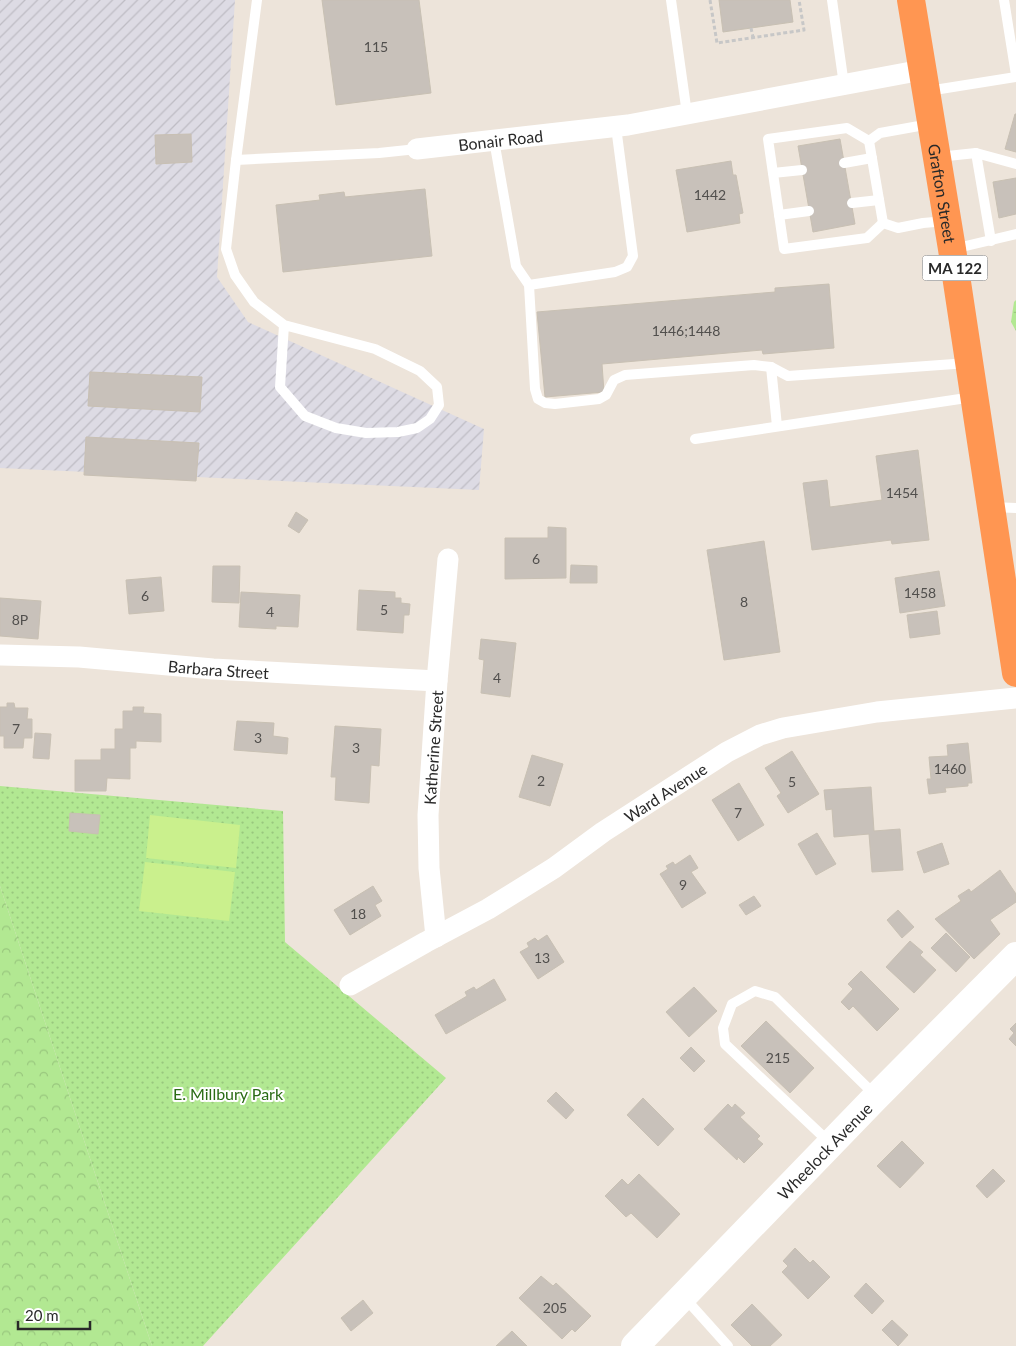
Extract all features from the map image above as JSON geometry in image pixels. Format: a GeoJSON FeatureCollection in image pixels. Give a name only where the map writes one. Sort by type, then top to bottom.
{"type":"FeatureCollection","features":[{"type":"Feature","properties":{"kind":"highway","name":"Grafton Street"},"geometry":{"type":"LineString","coordinates":[[911,0],[975,397],[1004,508],[995,536],[1016,673]]}},
{"type":"Feature","properties":{"kind":"street","name":"Bonair Road"},"geometry":{"type":"LineString","coordinates":[[417,149],[616,127],[844,85],[923,81]]}},
{"type":"Feature","properties":{"kind":"street","name":"Katherine Street"},"geometry":{"type":"LineString","coordinates":[[436,936],[428,868],[428,815],[448,559]]}},
{"type":"Feature","properties":{"kind":"street","name":"Barbara Street"},"geometry":{"type":"LineString","coordinates":[[0,655],[79,657],[213,670],[437,681]]}},
{"type":"Feature","properties":{"kind":"street","name":"Ward Avenue"},"geometry":{"type":"LineString","coordinates":[[350,986],[436,936],[488,910],[554,868],[603,832],[727,752],[760,735],[783,728],[877,712],[1016,698]]}},
{"type":"Feature","properties":{"kind":"street","name":"Wheelock Avenue"},"geometry":{"type":"LineString","coordinates":[[635,1346],[876,1096],[1016,956]]}},
{"type":"Feature","properties":{"kind":"lane"},"geometry":{"type":"LineString","coordinates":[[257,0],[226,239],[226,250],[235,274],[254,302],[284,325],[375,349],[420,371],[437,387],[439,405],[430,419],[417,428],[398,432],[366,433],[336,428],[305,416],[280,387],[284,325]]}},
{"type":"Feature","properties":{"kind":"lane"},"geometry":{"type":"LineString","coordinates":[[671,0],[688,114]]}},
{"type":"Feature","properties":{"kind":"lane"},"geometry":{"type":"LineString","coordinates":[[832,0],[844,85]]}},
{"type":"Feature","properties":{"kind":"lane"},"geometry":{"type":"LineString","coordinates":[[923,81],[1016,76],[1004,0]]}},
{"type":"Feature","properties":{"kind":"lane"},"geometry":{"type":"LineString","coordinates":[[869,141],[880,133],[930,124]]}},
{"type":"Feature","properties":{"kind":"lane"},"geometry":{"type":"LineString","coordinates":[[529,285],[615,272],[627,267],[633,256],[616,127]]}},
{"type":"Feature","properties":{"kind":"lane"},"geometry":{"type":"LineString","coordinates":[[848,128],[869,141],[883,223],[867,238],[784,249],[768,139],[848,128]]}},
{"type":"Feature","properties":{"kind":"lane"},"geometry":{"type":"LineString","coordinates":[[494,140],[516,266],[529,285],[535,389],[538,399],[545,403],[555,404],[599,399],[606,395],[614,380],[625,375],[754,365],[771,367],[788,376],[969,363]]}},
{"type":"Feature","properties":{"kind":"lane","name":"Bonair Road"},"geometry":{"type":"LineString","coordinates":[[236,160],[378,153],[417,149]]}},
{"type":"Feature","properties":{"kind":"lane"},"geometry":{"type":"LineString","coordinates":[[976,153],[991,241]]}},
{"type":"Feature","properties":{"kind":"lane"},"geometry":{"type":"LineString","coordinates":[[936,157],[976,153],[1016,164]]}},
{"type":"Feature","properties":{"kind":"lane"},"geometry":{"type":"LineString","coordinates":[[844,163],[872,158]]}},
{"type":"Feature","properties":{"kind":"lane"},"geometry":{"type":"LineString","coordinates":[[773,173],[802,170]]}},
{"type":"Feature","properties":{"kind":"lane"},"geometry":{"type":"LineString","coordinates":[[852,203],[879,200]]}},
{"type":"Feature","properties":{"kind":"lane"},"geometry":{"type":"LineString","coordinates":[[779,215],[809,211]]}},
{"type":"Feature","properties":{"kind":"lane"},"geometry":{"type":"LineString","coordinates":[[883,223],[898,228],[946,221]]}},
{"type":"Feature","properties":{"kind":"lane"},"geometry":{"type":"LineString","coordinates":[[952,249],[1016,234]]}},
{"type":"Feature","properties":{"kind":"lane"},"geometry":{"type":"LineString","coordinates":[[771,367],[776,426]]}},
{"type":"Feature","properties":{"kind":"lane"},"geometry":{"type":"LineString","coordinates":[[695,439],[975,397]]}},
{"type":"Feature","properties":{"kind":"lane"},"geometry":{"type":"LineString","coordinates":[[830,1144],[726,1044],[723,1028],[732,1004],[754,990],[775,997],[876,1096]]}},
{"type":"Feature","properties":{"kind":"lane"},"geometry":{"type":"LineString","coordinates":[[683,1297],[728,1346]]}},
{"type":"Feature","properties":{"kind":"path"},"geometry":{"type":"LineString","coordinates":[[710,0],[717,43],[804,30],[799,0]]}},
{"type":"Feature","properties":{"kind":"path"},"geometry":{"type":"LineString","coordinates":[[751,28],[753,38]]}},
{"type":"Feature","properties":{"kind":"shaded area"},"geometry":{"type":"Polygon","coordinates":[[[0,0],[235,0],[217,277],[248,322],[484,429],[479,490],[0,468],[0,0]]]}},
{"type":"Feature","properties":{"kind":"green space"},"geometry":{"type":"Polygon","coordinates":[[[1016,300],[1016,331],[1011,322],[1014,302],[1016,300]]]}},
{"type":"Feature","properties":{"kind":"green space","name":"E. Millbury Park"},"geometry":{"type":"Polygon","coordinates":[[[0,786],[283,811],[285,942],[446,1078],[203,1346],[152,1346],[0,886],[0,786]]]}},
{"type":"Feature","properties":{"kind":"green space"},"geometry":{"type":"Polygon","coordinates":[[[150,815],[240,825],[236,868],[146,858],[150,815]]]}},
{"type":"Feature","properties":{"kind":"green space"},"geometry":{"type":"Polygon","coordinates":[[[145,862],[235,872],[229,921],[139,911],[145,862]]]}},
{"type":"Feature","properties":{"kind":"green space"},"geometry":{"type":"Polygon","coordinates":[[[0,886],[152,1346],[0,1346],[0,886]]]}},
{"type":"Feature","properties":{"kind":"building"},"geometry":{"type":"Polygon","coordinates":[[[322,0],[419,0],[431,93],[336,105],[322,0]]]}},
{"type":"Feature","properties":{"kind":"building"},"geometry":{"type":"Polygon","coordinates":[[[719,0],[790,0],[793,22],[723,32],[719,0]]]}},
{"type":"Feature","properties":{"kind":"building"},"geometry":{"type":"Polygon","coordinates":[[[1016,114],[1016,152],[1005,149],[1016,114]]]}},
{"type":"Feature","properties":{"kind":"building"},"geometry":{"type":"Polygon","coordinates":[[[191,134],[192,162],[156,164],[155,135],[191,134]]]}},
{"type":"Feature","properties":{"kind":"building"},"geometry":{"type":"Polygon","coordinates":[[[840,139],[855,224],[813,232],[798,146],[840,139]]]}},
{"type":"Feature","properties":{"kind":"building"},"geometry":{"type":"Polygon","coordinates":[[[731,161],[733,175],[736,175],[743,213],[739,214],[740,223],[687,232],[676,170],[731,161]]]}},
{"type":"Feature","properties":{"kind":"building"},"geometry":{"type":"Polygon","coordinates":[[[1016,178],[1016,214],[999,218],[993,182],[1016,178]]]}},
{"type":"Feature","properties":{"kind":"building"},"geometry":{"type":"Polygon","coordinates":[[[425,189],[432,256],[283,272],[276,205],[320,200],[319,195],[344,192],[345,197],[425,189]]]}},
{"type":"Feature","properties":{"kind":"building"},"geometry":{"type":"Polygon","coordinates":[[[829,284],[834,348],[763,354],[762,350],[602,364],[604,392],[545,397],[537,312],[775,292],[775,288],[829,284]]]}},
{"type":"Feature","properties":{"kind":"building"},"geometry":{"type":"Polygon","coordinates":[[[90,372],[202,377],[200,412],[88,406],[90,372]]]}},
{"type":"Feature","properties":{"kind":"building"},"geometry":{"type":"Polygon","coordinates":[[[86,437],[199,443],[196,481],[84,475],[86,437]]]}},
{"type":"Feature","properties":{"kind":"building"},"geometry":{"type":"Polygon","coordinates":[[[918,450],[929,540],[892,544],[891,540],[812,550],[803,483],[827,480],[830,507],[882,500],[876,456],[918,450]]]}},
{"type":"Feature","properties":{"kind":"building"},"geometry":{"type":"Polygon","coordinates":[[[296,512],[308,520],[299,533],[288,526],[296,512]]]}},
{"type":"Feature","properties":{"kind":"building"},"geometry":{"type":"Polygon","coordinates":[[[548,527],[566,528],[566,578],[505,579],[505,538],[548,538],[548,527]]]}},
{"type":"Feature","properties":{"kind":"building"},"geometry":{"type":"Polygon","coordinates":[[[764,541],[780,652],[724,660],[707,550],[764,541]]]}},
{"type":"Feature","properties":{"kind":"building"},"geometry":{"type":"Polygon","coordinates":[[[571,565],[597,566],[597,583],[570,583],[571,565]]]}},
{"type":"Feature","properties":{"kind":"building"},"geometry":{"type":"Polygon","coordinates":[[[213,566],[240,566],[239,603],[212,602],[213,566]]]}},
{"type":"Feature","properties":{"kind":"building"},"geometry":{"type":"Polygon","coordinates":[[[939,571],[945,606],[900,613],[895,578],[939,571]]]}},
{"type":"Feature","properties":{"kind":"building"},"geometry":{"type":"Polygon","coordinates":[[[161,577],[164,611],[129,614],[126,580],[161,577]]]}},
{"type":"Feature","properties":{"kind":"building"},"geometry":{"type":"Polygon","coordinates":[[[359,590],[395,592],[395,598],[401,598],[401,603],[410,604],[409,615],[404,615],[403,633],[357,630],[359,590]]]}},
{"type":"Feature","properties":{"kind":"building"},"geometry":{"type":"Polygon","coordinates":[[[241,592],[300,595],[298,627],[276,626],[276,629],[239,627],[241,592]]]}},
{"type":"Feature","properties":{"kind":"building"},"geometry":{"type":"Polygon","coordinates":[[[0,598],[41,601],[38,639],[0,636],[0,598]]]}},
{"type":"Feature","properties":{"kind":"building"},"geometry":{"type":"Polygon","coordinates":[[[937,611],[940,634],[910,638],[907,615],[937,611]]]}},
{"type":"Feature","properties":{"kind":"building"},"geometry":{"type":"Polygon","coordinates":[[[481,639],[516,643],[510,697],[481,693],[484,660],[479,659],[481,639]]]}},
{"type":"Feature","properties":{"kind":"building"},"geometry":{"type":"Polygon","coordinates":[[[7,703],[14,703],[15,708],[28,708],[27,719],[32,719],[32,738],[24,738],[23,748],[4,748],[4,736],[0,736],[0,707],[7,707],[7,703]]]}},
{"type":"Feature","properties":{"kind":"building"},"geometry":{"type":"Polygon","coordinates":[[[133,707],[144,707],[143,713],[161,714],[161,742],[136,741],[136,748],[130,748],[130,779],[107,778],[106,791],[75,791],[75,760],[101,760],[101,749],[115,749],[115,729],[123,729],[123,711],[133,711],[133,707]]]}},
{"type":"Feature","properties":{"kind":"building"},"geometry":{"type":"Polygon","coordinates":[[[237,721],[274,723],[273,736],[288,738],[287,754],[234,750],[237,721]]]}},
{"type":"Feature","properties":{"kind":"building"},"geometry":{"type":"Polygon","coordinates":[[[335,726],[381,729],[379,766],[371,765],[369,803],[335,800],[336,777],[331,777],[335,726]]]}},
{"type":"Feature","properties":{"kind":"building"},"geometry":{"type":"Polygon","coordinates":[[[35,733],[51,734],[49,759],[33,758],[35,733]]]}},
{"type":"Feature","properties":{"kind":"building"},"geometry":{"type":"Polygon","coordinates":[[[968,743],[972,783],[968,783],[968,786],[945,788],[946,792],[929,794],[927,779],[931,779],[929,757],[948,756],[947,745],[968,743]]]}},
{"type":"Feature","properties":{"kind":"building"},"geometry":{"type":"Polygon","coordinates":[[[792,751],[819,794],[788,813],[777,796],[781,793],[765,768],[792,751]]]}},
{"type":"Feature","properties":{"kind":"building"},"geometry":{"type":"Polygon","coordinates":[[[532,755],[563,764],[550,806],[519,797],[532,755]]]}},
{"type":"Feature","properties":{"kind":"building"},"geometry":{"type":"Polygon","coordinates":[[[739,783],[764,825],[738,841],[712,800],[739,783]]]}},
{"type":"Feature","properties":{"kind":"building"},"geometry":{"type":"Polygon","coordinates":[[[871,787],[874,831],[900,829],[903,870],[872,872],[869,834],[834,837],[832,809],[826,810],[824,790],[871,787]]]}},
{"type":"Feature","properties":{"kind":"building"},"geometry":{"type":"Polygon","coordinates":[[[70,813],[100,815],[98,834],[69,831],[70,813]]]}},
{"type":"Feature","properties":{"kind":"building"},"geometry":{"type":"Polygon","coordinates":[[[817,833],[836,864],[816,875],[798,844],[817,833]]]}},
{"type":"Feature","properties":{"kind":"building"},"geometry":{"type":"Polygon","coordinates":[[[942,843],[949,864],[924,873],[917,852],[942,843]]]}},
{"type":"Feature","properties":{"kind":"building"},"geometry":{"type":"Polygon","coordinates":[[[690,855],[698,868],[691,872],[706,893],[682,908],[660,874],[668,869],[666,866],[673,862],[675,865],[690,855]]]}},
{"type":"Feature","properties":{"kind":"building"},"geometry":{"type":"Polygon","coordinates":[[[1000,870],[1016,894],[1016,902],[990,920],[1000,934],[974,959],[935,919],[961,901],[958,896],[969,889],[971,892],[1000,870]]]}},
{"type":"Feature","properties":{"kind":"building"},"geometry":{"type":"Polygon","coordinates":[[[373,886],[382,901],[375,905],[381,916],[350,935],[334,910],[373,886]]]}},
{"type":"Feature","properties":{"kind":"building"},"geometry":{"type":"Polygon","coordinates":[[[754,896],[761,906],[746,915],[739,905],[754,896]]]}},
{"type":"Feature","properties":{"kind":"building"},"geometry":{"type":"Polygon","coordinates":[[[898,910],[914,927],[902,938],[887,920],[898,910]]]}},
{"type":"Feature","properties":{"kind":"building"},"geometry":{"type":"Polygon","coordinates":[[[946,933],[970,957],[956,972],[931,948],[946,933]]]}},
{"type":"Feature","properties":{"kind":"building"},"geometry":{"type":"Polygon","coordinates":[[[547,935],[564,962],[538,979],[520,952],[529,947],[527,943],[535,938],[538,941],[547,935]]]}},
{"type":"Feature","properties":{"kind":"building"},"geometry":{"type":"Polygon","coordinates":[[[910,941],[923,952],[920,955],[936,970],[914,993],[886,967],[910,941]]]}},
{"type":"Feature","properties":{"kind":"building"},"geometry":{"type":"Polygon","coordinates":[[[861,971],[899,1009],[877,1031],[853,1006],[849,1010],[841,1002],[853,989],[848,984],[861,971]]]}},
{"type":"Feature","properties":{"kind":"building"},"geometry":{"type":"Polygon","coordinates":[[[494,979],[506,1000],[446,1034],[435,1015],[467,996],[465,992],[474,987],[476,990],[494,979]]]}},
{"type":"Feature","properties":{"kind":"building"},"geometry":{"type":"Polygon","coordinates":[[[694,987],[717,1011],[689,1037],[666,1012],[694,987]]]}},
{"type":"Feature","properties":{"kind":"building"},"geometry":{"type":"Polygon","coordinates":[[[766,1021],[814,1068],[790,1093],[741,1046],[766,1021]]]}},
{"type":"Feature","properties":{"kind":"building"},"geometry":{"type":"Polygon","coordinates":[[[1016,1023],[1016,1046],[1009,1039],[1014,1033],[1010,1029],[1016,1023]]]}},
{"type":"Feature","properties":{"kind":"building"},"geometry":{"type":"Polygon","coordinates":[[[691,1047],[705,1061],[694,1072],[680,1058],[691,1047]]]}},
{"type":"Feature","properties":{"kind":"building"},"geometry":{"type":"Polygon","coordinates":[[[556,1092],[574,1110],[566,1119],[547,1101],[556,1092]]]}},
{"type":"Feature","properties":{"kind":"building"},"geometry":{"type":"Polygon","coordinates":[[[643,1098],[674,1129],[658,1146],[627,1115],[643,1098]]]}},
{"type":"Feature","properties":{"kind":"building"},"geometry":{"type":"Polygon","coordinates":[[[728,1104],[732,1108],[735,1104],[745,1113],[740,1117],[760,1136],[757,1139],[763,1144],[744,1163],[738,1157],[737,1160],[704,1129],[728,1104]]]}},
{"type":"Feature","properties":{"kind":"building"},"geometry":{"type":"Polygon","coordinates":[[[902,1141],[924,1163],[900,1188],[877,1166],[902,1141]]]}},
{"type":"Feature","properties":{"kind":"building"},"geometry":{"type":"Polygon","coordinates":[[[993,1169],[1005,1181],[987,1198],[976,1186],[993,1169]]]}},
{"type":"Feature","properties":{"kind":"building"},"geometry":{"type":"Polygon","coordinates":[[[639,1174],[680,1214],[657,1238],[631,1213],[626,1217],[605,1196],[622,1179],[628,1185],[639,1174]]]}},
{"type":"Feature","properties":{"kind":"building"},"geometry":{"type":"Polygon","coordinates":[[[795,1248],[810,1263],[813,1260],[830,1277],[808,1299],[782,1272],[788,1266],[783,1261],[795,1248]]]}},
{"type":"Feature","properties":{"kind":"building"},"geometry":{"type":"Polygon","coordinates":[[[541,1276],[553,1286],[556,1283],[591,1316],[575,1332],[572,1329],[562,1339],[519,1298],[541,1276]]]}},
{"type":"Feature","properties":{"kind":"building"},"geometry":{"type":"Polygon","coordinates":[[[866,1283],[884,1301],[872,1314],[854,1296],[866,1283]]]}},
{"type":"Feature","properties":{"kind":"building"},"geometry":{"type":"Polygon","coordinates":[[[363,1300],[373,1313],[351,1331],[341,1318],[363,1300]]]}},
{"type":"Feature","properties":{"kind":"building"},"geometry":{"type":"Polygon","coordinates":[[[752,1304],[782,1335],[770,1346],[752,1346],[731,1325],[752,1304]]]}},
{"type":"Feature","properties":{"kind":"building"},"geometry":{"type":"Polygon","coordinates":[[[892,1320],[908,1335],[898,1346],[882,1330],[892,1320]]]}},
{"type":"Feature","properties":{"kind":"building"},"geometry":{"type":"Polygon","coordinates":[[[512,1331],[527,1346],[496,1346],[512,1331]]]}}]}
